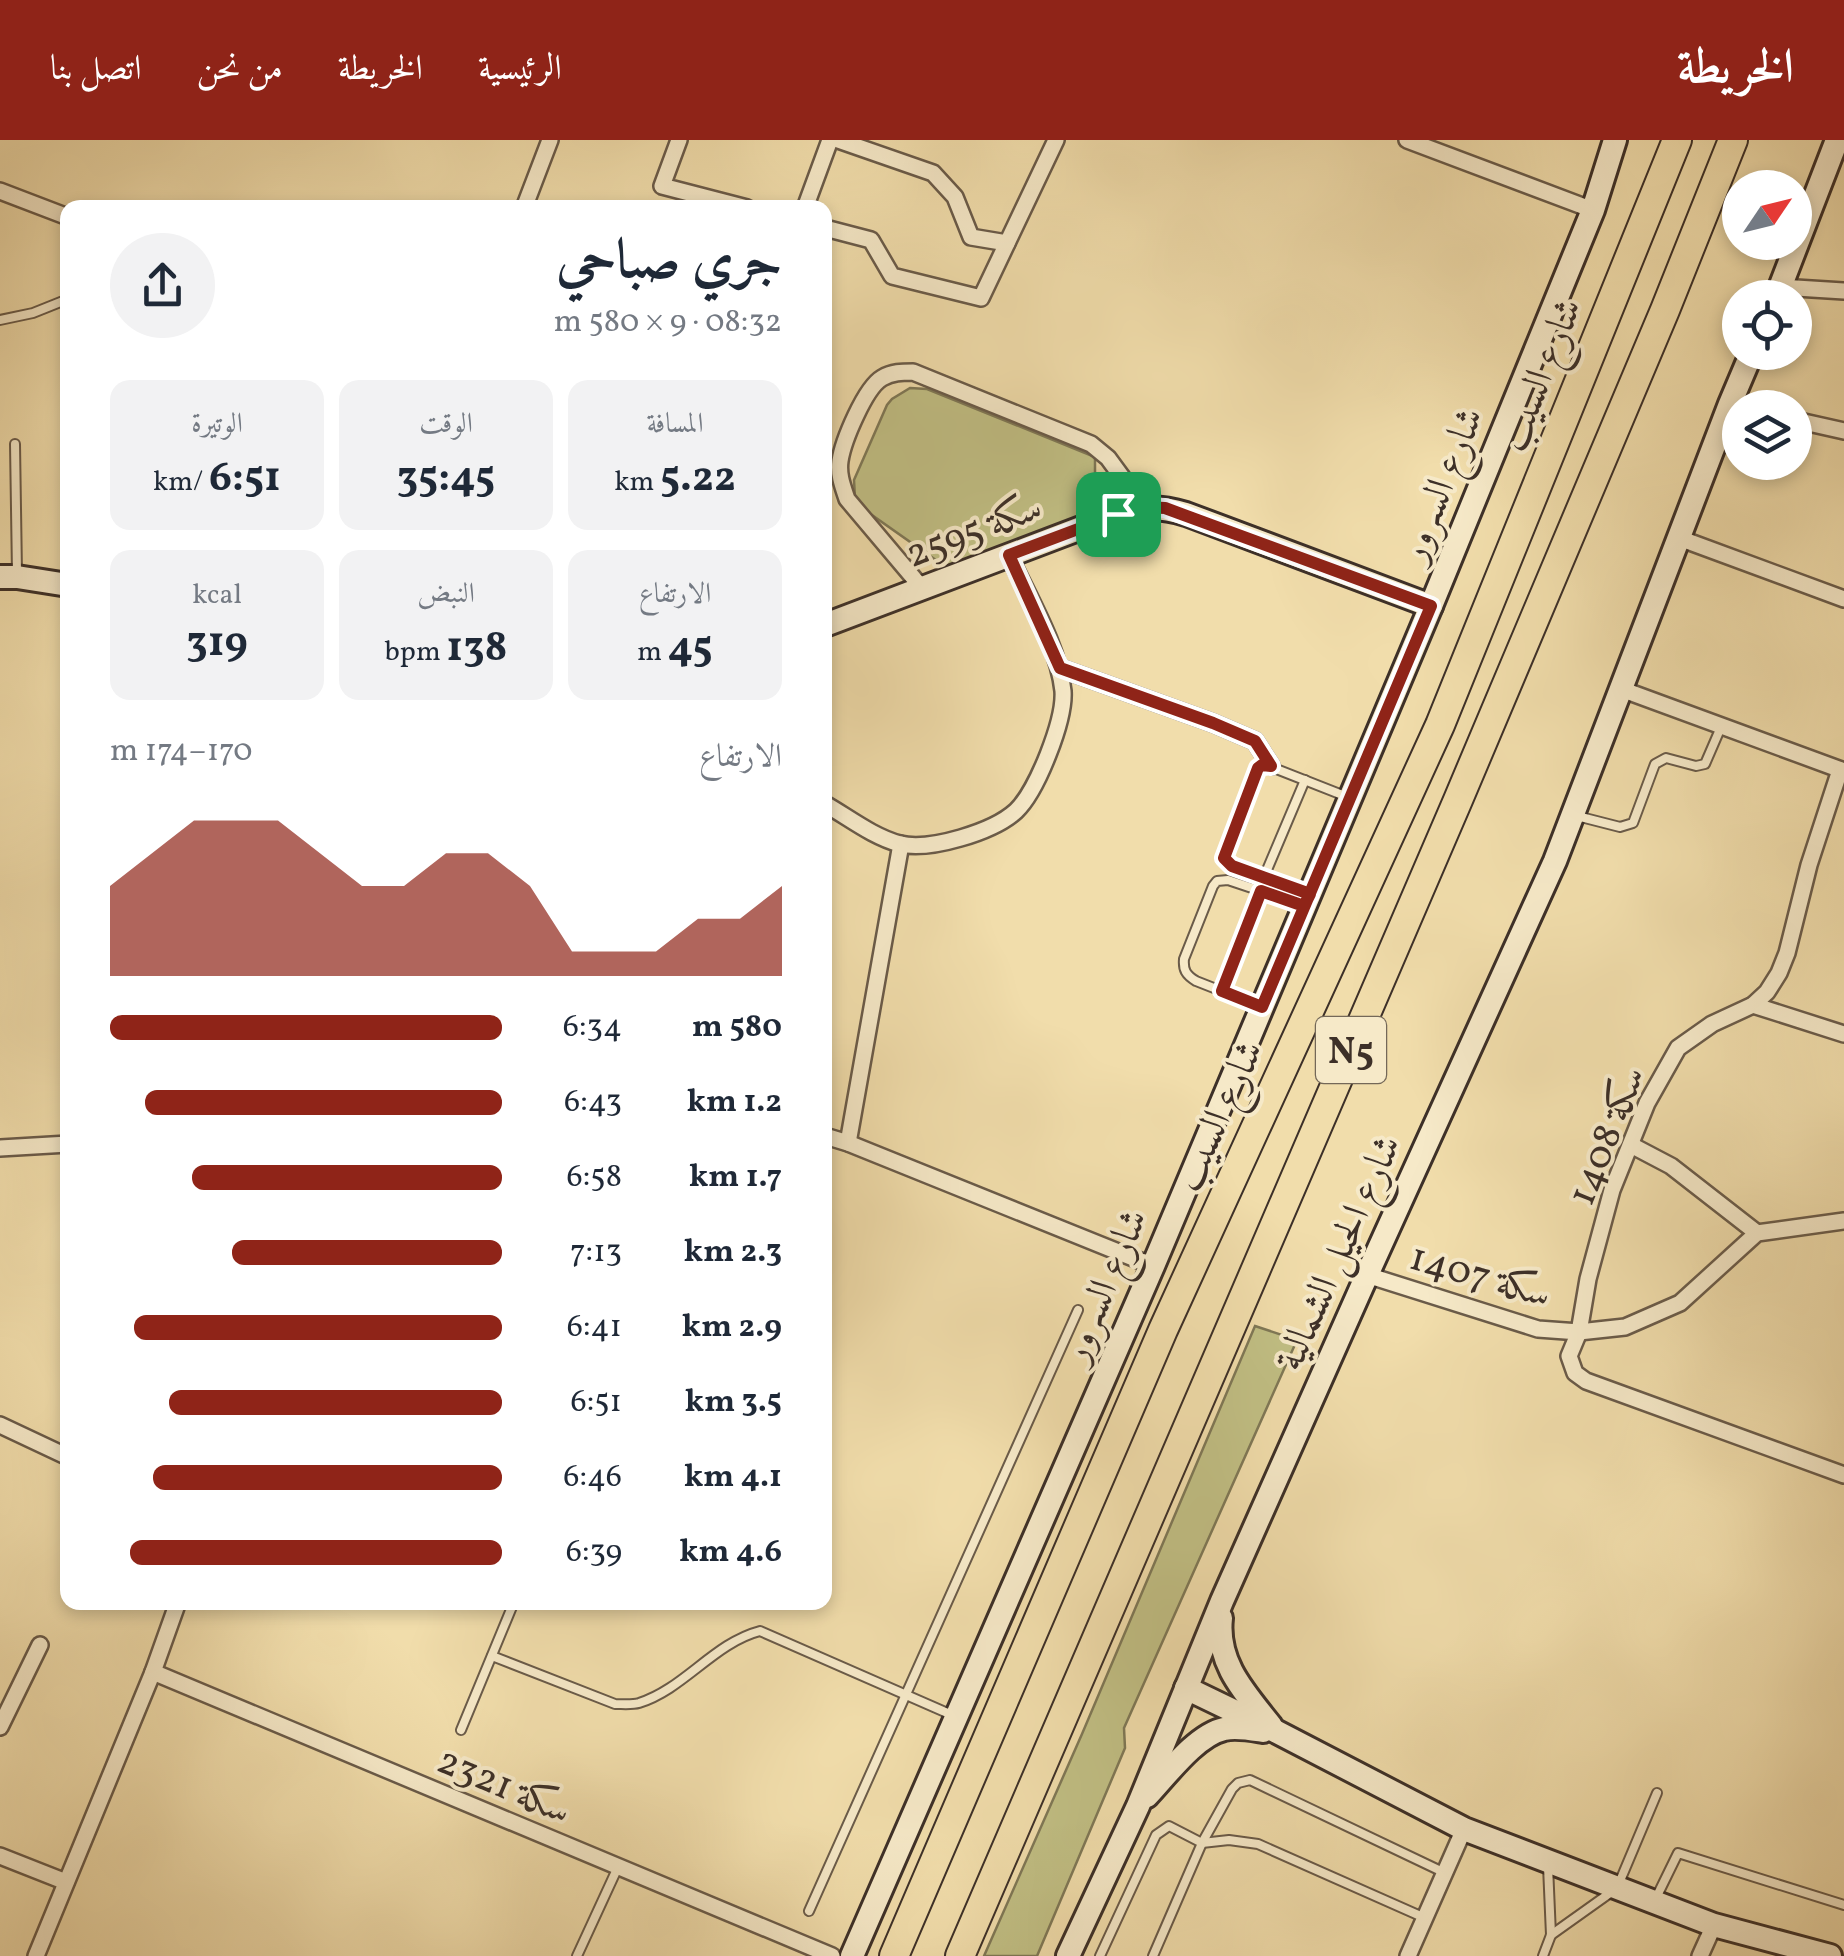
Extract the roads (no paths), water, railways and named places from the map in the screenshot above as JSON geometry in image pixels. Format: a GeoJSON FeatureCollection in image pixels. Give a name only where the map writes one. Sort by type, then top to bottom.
{"type":"FeatureCollection","features":[{"type":"Feature","properties":{"kind":"highway","name":"شارع السيب"},"geometry":{"type":"LineString","coordinates":[[894,1956],[1163,1330],[1440,725],[1677,140]]}},
{"type":"Feature","properties":{"kind":"highway","name":"N5"},"geometry":{"type":"LineString","coordinates":[[960,1956],[1458,800],[1665,310],[1732,140]]}},
{"type":"Feature","properties":{"kind":"street"},"geometry":{"type":"LineString","coordinates":[[527,200],[550,140]]}},
{"type":"Feature","properties":{"kind":"street"},"geometry":{"type":"LineString","coordinates":[[679,140],[662,186],[716,200]]}},
{"type":"Feature","properties":{"kind":"street"},"geometry":{"type":"LineString","coordinates":[[808,200],[830,140]]}},
{"type":"Feature","properties":{"kind":"street"},"geometry":{"type":"LineString","coordinates":[[838,140],[933,173],[955,197],[971,237],[1007,243]]}},
{"type":"Feature","properties":{"kind":"street"},"geometry":{"type":"LineString","coordinates":[[832,230],[872,240],[892,276],[980,298],[1056,140]]}},
{"type":"Feature","properties":{"kind":"street"},"geometry":{"type":"LineString","coordinates":[[1407,140],[1593,210]]}},
{"type":"Feature","properties":{"kind":"street","name":"شارع السرور"},"geometry":{"type":"LineString","coordinates":[[852,1956],[1152,1266],[1431,606],[1593,210],[1616,140]]}},
{"type":"Feature","properties":{"kind":"street"},"geometry":{"type":"LineString","coordinates":[[1783,280],[1837,140]]}},
{"type":"Feature","properties":{"kind":"street"},"geometry":{"type":"LineString","coordinates":[[0,191],[60,214]]}},
{"type":"Feature","properties":{"kind":"street"},"geometry":{"type":"LineString","coordinates":[[1812,291],[1844,291]]}},
{"type":"Feature","properties":{"kind":"street"},"geometry":{"type":"LineString","coordinates":[[922,588],[833,478],[869,389],[896,372],[912,372],[1091,444],[1108,458],[1144,507]]}},
{"type":"Feature","properties":{"kind":"street"},"geometry":{"type":"LineString","coordinates":[[1812,424],[1844,431]]}},
{"type":"Feature","properties":{"kind":"street","name":"شارع الحيل الشمالية"},"geometry":{"type":"LineString","coordinates":[[1068,1956],[1138,1806],[1222,1601],[1546,879],[1679,538],[1722,440]]}},
{"type":"Feature","properties":{"kind":"street","name":"سكة 2595"},"geometry":{"type":"LineString","coordinates":[[832,623],[1144,507],[1186,514],[1431,606]]}},
{"type":"Feature","properties":{"kind":"street"},"geometry":{"type":"LineString","coordinates":[[1679,538],[1844,598]]}},
{"type":"Feature","properties":{"kind":"street"},"geometry":{"type":"LineString","coordinates":[[832,808],[883,838],[917,846],[996,825],[1032,791],[1058,725],[1064,696],[1060,668],[1009,555]]}},
{"type":"Feature","properties":{"kind":"street"},"geometry":{"type":"LineString","coordinates":[[8,577],[60,583]]}},
{"type":"Feature","properties":{"kind":"street"},"geometry":{"type":"LineString","coordinates":[[1060,668],[1255,741],[1271,766]]}},
{"type":"Feature","properties":{"kind":"street"},"geometry":{"type":"LineString","coordinates":[[1620,689],[1842,770]]}},
{"type":"Feature","properties":{"kind":"street","name":"سكة 1408"},"geometry":{"type":"LineString","coordinates":[[1842,770],[1809,865],[1779,973],[1753,1005],[1712,1024],[1678,1048],[1647,1103],[1612,1190],[1588,1279],[1579,1332],[1569,1356],[1575,1373],[1586,1381],[1844,1475]]}},
{"type":"Feature","properties":{"kind":"street"},"geometry":{"type":"LineString","coordinates":[[848,1143],[900,844]]}},
{"type":"Feature","properties":{"kind":"street"},"geometry":{"type":"LineString","coordinates":[[1753,1005],[1844,1034]]}},
{"type":"Feature","properties":{"kind":"street"},"geometry":{"type":"LineString","coordinates":[[832,1138],[1152,1266]]}},
{"type":"Feature","properties":{"kind":"street"},"geometry":{"type":"LineString","coordinates":[[0,1148],[60,1144]]}},
{"type":"Feature","properties":{"kind":"street"},"geometry":{"type":"LineString","coordinates":[[1630,1145],[1671,1166],[1757,1233],[1844,1221]]}},
{"type":"Feature","properties":{"kind":"street","name":"سكة 1407"},"geometry":{"type":"LineString","coordinates":[[1367,1275],[1538,1329],[1579,1332],[1625,1326],[1680,1303],[1757,1233]]}},
{"type":"Feature","properties":{"kind":"street"},"geometry":{"type":"LineString","coordinates":[[0,1425],[60,1453]]}},
{"type":"Feature","properties":{"kind":"street"},"geometry":{"type":"LineString","coordinates":[[1222,1601],[1222,1652],[1235,1681],[1277,1732]]}},
{"type":"Feature","properties":{"kind":"street"},"geometry":{"type":"LineString","coordinates":[[36,1956],[175,1610]]}},
{"type":"Feature","properties":{"kind":"street"},"geometry":{"type":"LineString","coordinates":[[0,1727],[40,1645]]}},
{"type":"Feature","properties":{"kind":"street","name":"سكة 2321"},"geometry":{"type":"LineString","coordinates":[[153,1672],[832,1956]]}},
{"type":"Feature","properties":{"kind":"street"},"geometry":{"type":"LineString","coordinates":[[1186,1688],[1464,1830],[1714,1926],[1830,1956]]}},
{"type":"Feature","properties":{"kind":"street"},"geometry":{"type":"LineString","coordinates":[[1138,1806],[1204,1738],[1222,1729],[1277,1732]]}},
{"type":"Feature","properties":{"kind":"street"},"geometry":{"type":"LineString","coordinates":[[1408,1956],[1464,1830]]}},
{"type":"Feature","properties":{"kind":"street"},"geometry":{"type":"LineString","coordinates":[[0,1856],[66,1882]]}},
{"type":"Feature","properties":{"kind":"street"},"geometry":{"type":"LineString","coordinates":[[1700,1956],[1714,1926]]}},
{"type":"Feature","properties":{"kind":"lane"},"geometry":{"type":"LineString","coordinates":[[0,320],[33,314],[60,302]]}},
{"type":"Feature","properties":{"kind":"lane"},"geometry":{"type":"LineString","coordinates":[[8,577],[15,444]]}},
{"type":"Feature","properties":{"kind":"lane"},"geometry":{"type":"LineString","coordinates":[[1572,814],[1627,826],[1636,818],[1655,764],[1666,758],[1696,766],[1705,764],[1721,726]]}},
{"type":"Feature","properties":{"kind":"lane"},"geometry":{"type":"LineString","coordinates":[[1307,900],[1264,877],[1232,866],[1224,858],[1258,768],[1271,766],[1349,798]]}},
{"type":"Feature","properties":{"kind":"lane"},"geometry":{"type":"LineString","coordinates":[[1264,877],[1304,780]]}},
{"type":"Feature","properties":{"kind":"lane"},"geometry":{"type":"LineString","coordinates":[[1262,1007],[1188,976],[1184,968],[1184,959],[1216,882],[1228,880],[1307,900]]}},
{"type":"Feature","properties":{"kind":"lane"},"geometry":{"type":"LineString","coordinates":[[1222,991],[1261,891]]}},
{"type":"Feature","properties":{"kind":"lane"},"geometry":{"type":"LineString","coordinates":[[809,1911],[1078,1310]]}},
{"type":"Feature","properties":{"kind":"lane"},"geometry":{"type":"LineString","coordinates":[[461,1730],[511,1610]]}},
{"type":"Feature","properties":{"kind":"lane"},"geometry":{"type":"LineString","coordinates":[[492,1656],[615,1704],[637,1704],[743,1635],[760,1631],[956,1717]]}},
{"type":"Feature","properties":{"kind":"lane"},"geometry":{"type":"LineString","coordinates":[[1153,1956],[1202,1842],[1238,1783],[1250,1780],[1444,1873]]}},
{"type":"Feature","properties":{"kind":"lane"},"geometry":{"type":"LineString","coordinates":[[1551,1935],[1617,1888],[1657,1793]]}},
{"type":"Feature","properties":{"kind":"lane"},"geometry":{"type":"LineString","coordinates":[[1100,1956],[1156,1835],[1169,1826],[1202,1842],[1258,1844],[1425,1918]]}},
{"type":"Feature","properties":{"kind":"lane"},"geometry":{"type":"LineString","coordinates":[[1654,1902],[1678,1853],[1844,1905]]}},
{"type":"Feature","properties":{"kind":"lane"},"geometry":{"type":"LineString","coordinates":[[1543,1956],[1551,1935],[1548,1862]]}},
{"type":"Feature","properties":{"kind":"lane"},"geometry":{"type":"LineString","coordinates":[[577,1956],[618,1867]]}}]}
